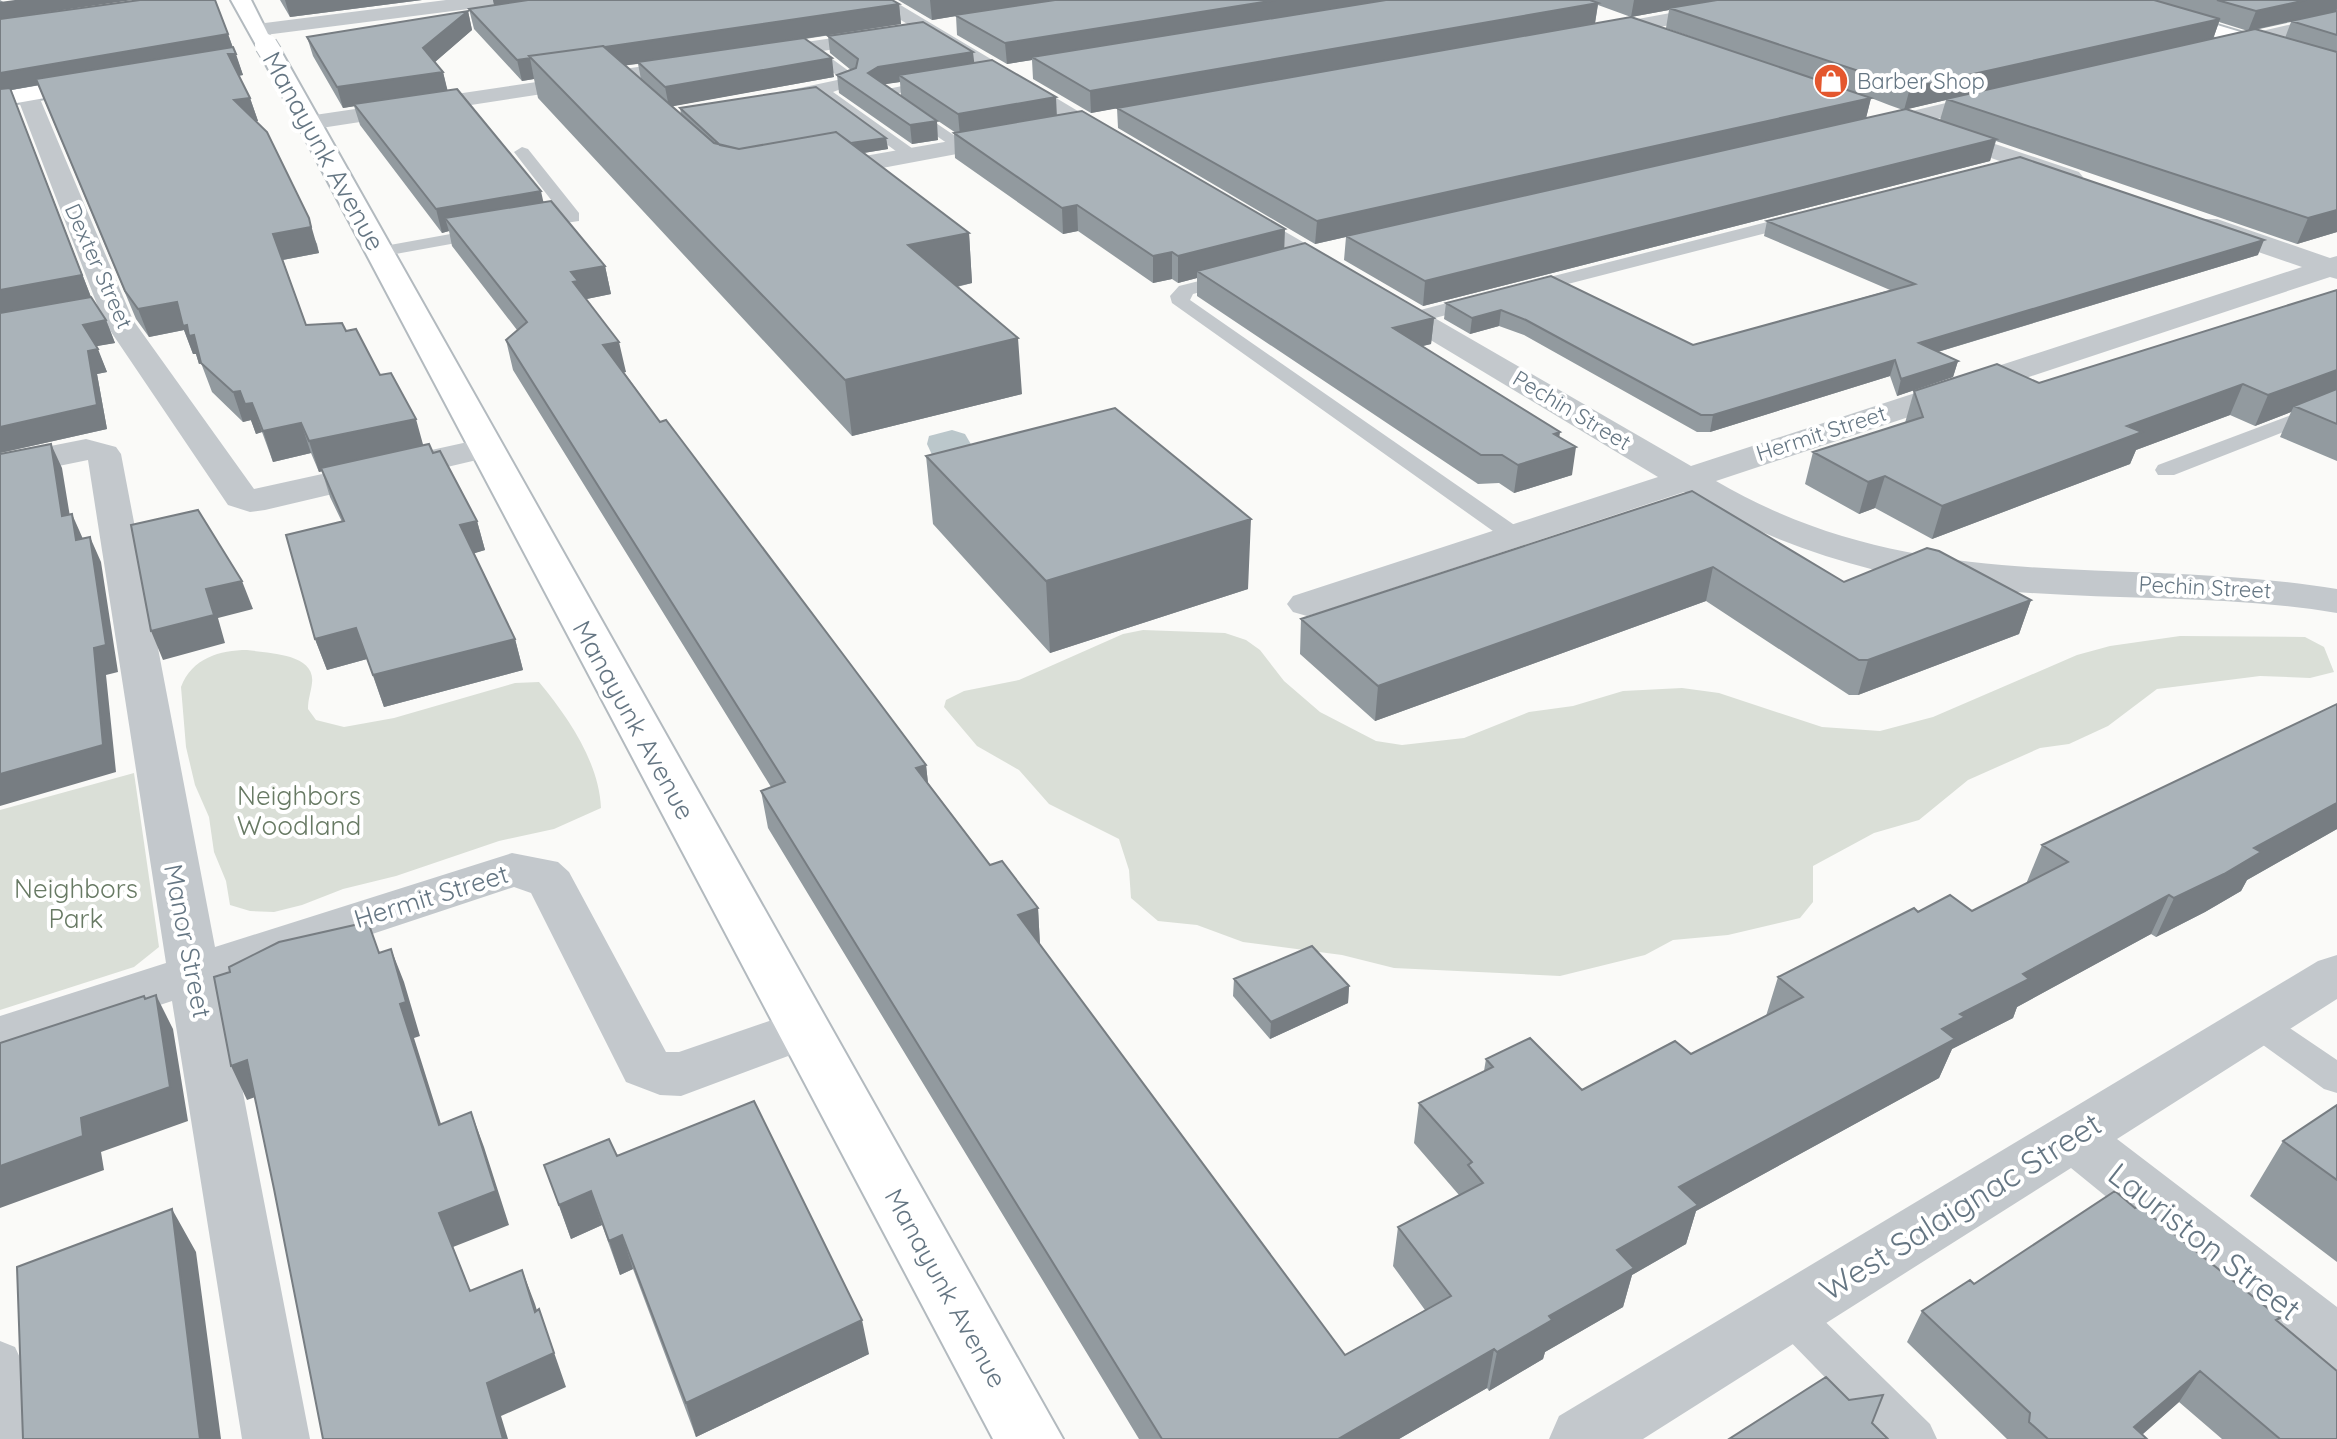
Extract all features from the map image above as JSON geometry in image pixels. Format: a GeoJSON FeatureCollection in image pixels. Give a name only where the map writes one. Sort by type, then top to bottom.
{"type":"FeatureCollection","features":[{"type":"Feature","properties":{"kind":"street","name":"Manayunk Avenue"},"geometry":{"type":"LineString","coordinates":[[241,0],[272,46],[308,123],[1029,1439]]}},
{"type":"Feature","properties":{"kind":"street"},"geometry":{"type":"LineString","coordinates":[[247,56],[272,46],[492,0]]}},
{"type":"Feature","properties":{"kind":"street"},"geometry":{"type":"LineString","coordinates":[[878,0],[1004,72],[1101,122],[1153,163]]}},
{"type":"Feature","properties":{"kind":"street"},"geometry":{"type":"LineString","coordinates":[[1570,37],[1773,0]]}},
{"type":"Feature","properties":{"kind":"street"},"geometry":{"type":"LineString","coordinates":[[2114,0],[2337,68]]}},
{"type":"Feature","properties":{"kind":"street"},"geometry":{"type":"LineString","coordinates":[[1580,9],[1682,44]]}},
{"type":"Feature","properties":{"kind":"street"},"geometry":{"type":"LineString","coordinates":[[342,40],[515,11]]}},
{"type":"Feature","properties":{"kind":"street"},"geometry":{"type":"LineString","coordinates":[[2187,54],[2337,20]]}},
{"type":"Feature","properties":{"kind":"street"},"geometry":{"type":"LineString","coordinates":[[308,123],[961,25]]}},
{"type":"Feature","properties":{"kind":"street"},"geometry":{"type":"LineString","coordinates":[[618,77],[637,95]]}},
{"type":"Feature","properties":{"kind":"street"},"geometry":{"type":"LineString","coordinates":[[0,99],[115,79]]}},
{"type":"Feature","properties":{"kind":"street"},"geometry":{"type":"LineString","coordinates":[[1843,134],[2026,92]]}},
{"type":"Feature","properties":{"kind":"street","name":"Dexter Street"},"geometry":{"type":"LineString","coordinates":[[27,94],[118,320],[241,497],[250,501],[486,448]]}},
{"type":"Feature","properties":{"kind":"street"},"geometry":{"type":"LineString","coordinates":[[1856,104],[2096,187]]}},
{"type":"Feature","properties":{"kind":"street"},"geometry":{"type":"LineString","coordinates":[[783,179],[959,145],[1101,122]]}},
{"type":"Feature","properties":{"kind":"street","name":"Pechin Street"},"geometry":{"type":"LineString","coordinates":[[1207,194],[1301,260],[1416,317],[1751,515],[1807,539],[1924,570],[2017,581],[2234,586],[2337,601]]}},
{"type":"Feature","properties":{"kind":"street"},"geometry":{"type":"LineString","coordinates":[[2185,217],[2335,267]]}},
{"type":"Feature","properties":{"kind":"street"},"geometry":{"type":"LineString","coordinates":[[1301,260],[1350,248]]}},
{"type":"Feature","properties":{"kind":"street","name":"Hermit Street"},"geometry":{"type":"LineString","coordinates":[[1307,604],[2335,267]]}},
{"type":"Feature","properties":{"kind":"street"},"geometry":{"type":"LineString","coordinates":[[79,311],[113,305]]}},
{"type":"Feature","properties":{"kind":"street","name":"Manor Street"},"geometry":{"type":"LineString","coordinates":[[0,467],[95,449],[104,454],[276,1439]]}},
{"type":"Feature","properties":{"kind":"street","name":"Hermit Street"},"geometry":{"type":"LineString","coordinates":[[0,1037],[496,873],[528,870],[541,874],[551,884],[646,1067],[660,1073],[681,1074],[804,1029]]}},
{"type":"Feature","properties":{"kind":"street","name":"West Salaignac Street"},"geometry":{"type":"LineString","coordinates":[[1583,1439],[2337,974]]}},
{"type":"Feature","properties":{"kind":"street","name":"Lauriston Street"},"geometry":{"type":"LineString","coordinates":[[2073,1137],[2337,1345]]}},
{"type":"Feature","properties":{"kind":"lane"},"geometry":{"type":"LineString","coordinates":[[808,48],[852,80],[880,92],[959,145]]}},
{"type":"Feature","properties":{"kind":"lane"},"geometry":{"type":"LineString","coordinates":[[774,97],[821,90],[852,80]]}},
{"type":"Feature","properties":{"kind":"lane"},"geometry":{"type":"LineString","coordinates":[[880,92],[951,80]]}},
{"type":"Feature","properties":{"kind":"lane"},"geometry":{"type":"LineString","coordinates":[[821,90],[910,154]]}},
{"type":"Feature","properties":{"kind":"lane"},"geometry":{"type":"LineString","coordinates":[[379,252],[573,217],[522,152]]}},
{"type":"Feature","properties":{"kind":"lane"},"geometry":{"type":"LineString","coordinates":[[1990,169],[2022,161]]}},
{"type":"Feature","properties":{"kind":"lane"},"geometry":{"type":"LineString","coordinates":[[1416,317],[1822,213]]}},
{"type":"Feature","properties":{"kind":"lane"},"geometry":{"type":"LineString","coordinates":[[1245,274],[1186,290],[1179,296],[1181,303],[1515,536]]}},
{"type":"Feature","properties":{"kind":"lane"},"geometry":{"type":"LineString","coordinates":[[2166,470],[2337,404]]}},
{"type":"Feature","properties":{"kind":"lane"},"geometry":{"type":"LineString","coordinates":[[2257,1023],[2337,1079]]}},
{"type":"Feature","properties":{"kind":"lane"},"geometry":{"type":"LineString","coordinates":[[1788,1312],[1915,1439]]}},
{"type":"Feature","properties":{"kind":"lane"},"geometry":{"type":"LineString","coordinates":[[0,1360],[4,1439]]}},
{"type":"Feature","properties":{"kind":"green space"},"geometry":{"type":"Polygon","coordinates":[[[1143,630],[1225,633],[1246,640],[1260,650],[1284,681],[1320,712],[1376,741],[1402,745],[1464,738],[1529,712],[1573,706],[1623,691],[1682,688],[1719,693],[1822,727],[1880,731],[1933,717],[2077,655],[2110,646],[2180,636],[2305,637],[2324,647],[2334,672],[2310,678],[2260,676],[2157,689],[2108,726],[2069,744],[2040,748],[1968,780],[1919,820],[1874,833],[1813,866],[1813,902],[1800,918],[1728,935],[1673,940],[1645,955],[1560,976],[1394,968],[1342,955],[1243,942],[1197,925],[1158,921],[1131,898],[1129,870],[1119,839],[1049,804],[1019,770],[977,746],[944,707],[946,700],[964,691],[1019,680],[1123,634],[1143,630]]]}},
{"type":"Feature","properties":{"kind":"green space","name":"Neighbors Woodland"},"geometry":{"type":"Polygon","coordinates":[[[247,650],[288,656],[306,666],[312,683],[308,709],[316,720],[344,727],[394,718],[515,683],[539,682],[571,725],[588,757],[595,774],[601,808],[554,829],[499,841],[396,876],[343,889],[302,905],[274,912],[250,911],[230,905],[226,881],[214,852],[209,817],[195,785],[186,747],[181,687],[192,669],[208,658],[247,650]]]}},
{"type":"Feature","properties":{"kind":"green space","name":"Neighbors Park"},"geometry":{"type":"Polygon","coordinates":[[[134,773],[159,947],[134,967],[0,1010],[0,810],[134,773]]]}},
{"type":"Feature","properties":{"kind":"shaded area"},"geometry":{"type":"Polygon","coordinates":[[[952,430],[965,434],[972,446],[933,457],[927,444],[929,436],[952,430]]]}},
{"type":"Feature","properties":{"kind":"building"},"geometry":{"type":"Polygon","coordinates":[[[140,0],[215,0],[228,34],[0,73],[0,19],[140,0]]]}},
{"type":"Feature","properties":{"kind":"building"},"geometry":{"type":"Polygon","coordinates":[[[528,0],[892,0],[899,4],[517,60],[469,9],[528,0]]]}},
{"type":"Feature","properties":{"kind":"building"},"geometry":{"type":"Polygon","coordinates":[[[1055,0],[1276,0],[1005,43],[955,15],[1055,0]]]}},
{"type":"Feature","properties":{"kind":"building"},"geometry":{"type":"Polygon","coordinates":[[[1386,0],[1590,0],[1598,3],[1090,91],[1032,57],[1386,0]]]}},
{"type":"Feature","properties":{"kind":"building"},"geometry":{"type":"Polygon","coordinates":[[[1717,0],[2154,0],[2220,19],[1910,88],[1669,8],[1717,0]]]}},
{"type":"Feature","properties":{"kind":"building"},"geometry":{"type":"Polygon","coordinates":[[[2217,0],[2306,0],[2256,11],[2217,0]]]}},
{"type":"Feature","properties":{"kind":"building"},"geometry":{"type":"Polygon","coordinates":[[[468,11],[423,48],[443,72],[337,87],[307,37],[468,11]]]}},
{"type":"Feature","properties":{"kind":"building"},"geometry":{"type":"Polygon","coordinates":[[[2337,11],[2337,35],[2291,21],[2337,11]]]}},
{"type":"Feature","properties":{"kind":"building"},"geometry":{"type":"Polygon","coordinates":[[[1631,17],[1871,98],[1317,221],[1117,108],[1631,17]]]}},
{"type":"Feature","properties":{"kind":"building"},"geometry":{"type":"Polygon","coordinates":[[[923,22],[973,52],[878,67],[868,73],[937,121],[910,125],[837,75],[856,68],[858,59],[828,36],[923,22]]]}},
{"type":"Feature","properties":{"kind":"building"},"geometry":{"type":"Polygon","coordinates":[[[2255,29],[2337,52],[2337,210],[2308,218],[1946,99],[2255,29]]]}},
{"type":"Feature","properties":{"kind":"building"},"geometry":{"type":"Polygon","coordinates":[[[804,38],[832,58],[665,87],[638,62],[804,38]]]}},
{"type":"Feature","properties":{"kind":"building"},"geometry":{"type":"Polygon","coordinates":[[[603,46],[714,143],[739,149],[836,132],[969,233],[908,245],[1018,338],[845,380],[529,56],[603,46]]]}},
{"type":"Feature","properties":{"kind":"building"},"geometry":{"type":"Polygon","coordinates":[[[233,47],[236,54],[228,54],[250,98],[234,100],[267,132],[309,218],[311,227],[273,234],[306,325],[342,323],[346,331],[356,329],[380,375],[391,373],[416,419],[309,441],[301,423],[263,431],[252,403],[245,404],[240,391],[233,392],[201,363],[194,335],[189,336],[187,325],[183,326],[177,302],[138,309],[125,291],[36,79],[233,47]]]}},
{"type":"Feature","properties":{"kind":"building"},"geometry":{"type":"Polygon","coordinates":[[[992,60],[1056,97],[958,114],[899,75],[992,60]]]}},
{"type":"Feature","properties":{"kind":"building"},"geometry":{"type":"Polygon","coordinates":[[[816,87],[886,138],[851,143],[836,132],[739,149],[720,145],[680,108],[816,87]]]}},
{"type":"Feature","properties":{"kind":"building"},"geometry":{"type":"Polygon","coordinates":[[[10,88],[82,275],[0,290],[0,89],[10,88]]]}},
{"type":"Feature","properties":{"kind":"building"},"geometry":{"type":"Polygon","coordinates":[[[457,89],[541,191],[436,209],[354,104],[457,89]]]}},
{"type":"Feature","properties":{"kind":"building"},"geometry":{"type":"Polygon","coordinates":[[[1906,109],[1996,139],[1425,281],[1346,236],[1906,109]]]}},
{"type":"Feature","properties":{"kind":"building"},"geometry":{"type":"Polygon","coordinates":[[[1082,111],[1285,229],[1178,256],[1172,252],[1153,256],[1077,205],[1062,208],[954,133],[1082,111]]]}},
{"type":"Feature","properties":{"kind":"building"},"geometry":{"type":"Polygon","coordinates":[[[2020,157],[2264,240],[1919,343],[1958,361],[1901,379],[1895,360],[1713,415],[1701,415],[1526,320],[1501,310],[1472,318],[1446,303],[1551,276],[1693,345],[1915,284],[1767,221],[2020,157]]]}},
{"type":"Feature","properties":{"kind":"building"},"geometry":{"type":"Polygon","coordinates":[[[551,201],[605,266],[571,272],[578,281],[573,282],[619,342],[603,345],[660,422],[666,420],[926,765],[916,768],[990,865],[1002,861],[1038,908],[1018,915],[1345,1355],[1451,1296],[1398,1227],[1483,1183],[1468,1165],[1472,1162],[1419,1103],[1493,1067],[1486,1059],[1530,1038],[1582,1090],[1675,1041],[1691,1054],[1803,997],[1778,977],[1914,908],[1918,912],[1950,895],[1972,911],[2068,862],[2042,845],[2337,704],[2337,803],[2254,848],[2261,852],[2224,874],[2174,898],[2169,895],[2023,974],[2029,979],[1960,1014],[1965,1017],[1942,1029],[1955,1039],[1679,1187],[1698,1205],[1617,1250],[1634,1268],[1549,1316],[1552,1320],[1497,1352],[1494,1349],[1338,1439],[1162,1439],[761,791],[785,782],[506,340],[527,322],[445,218],[551,201]]]}},
{"type":"Feature","properties":{"kind":"building"},"geometry":{"type":"Polygon","coordinates":[[[1305,243],[1434,318],[1393,328],[1560,432],[1554,434],[1576,447],[1518,465],[1502,455],[1481,455],[1197,271],[1305,243]]]}},
{"type":"Feature","properties":{"kind":"building"},"geometry":{"type":"Polygon","coordinates":[[[2337,290],[2337,370],[2268,395],[2243,384],[2127,426],[2142,432],[1942,506],[1885,476],[1868,482],[1813,452],[1923,417],[1914,391],[1997,364],[2039,383],[2337,290]]]}},
{"type":"Feature","properties":{"kind":"building"},"geometry":{"type":"Polygon","coordinates":[[[91,297],[106,320],[83,325],[98,349],[88,351],[97,405],[0,427],[0,313],[91,297]]]}},
{"type":"Feature","properties":{"kind":"building"},"geometry":{"type":"Polygon","coordinates":[[[2337,389],[2337,424],[2294,406],[2337,389]]]}},
{"type":"Feature","properties":{"kind":"building"},"geometry":{"type":"Polygon","coordinates":[[[1115,408],[1251,519],[1046,581],[926,456],[1115,408]]]}},
{"type":"Feature","properties":{"kind":"building"},"geometry":{"type":"Polygon","coordinates":[[[51,444],[62,516],[72,514],[76,540],[90,537],[106,645],[94,648],[103,745],[0,774],[0,454],[51,444]]]}},
{"type":"Feature","properties":{"kind":"building"},"geometry":{"type":"Polygon","coordinates":[[[429,444],[433,453],[440,451],[477,521],[460,525],[515,639],[373,675],[356,628],[315,639],[286,535],[344,521],[321,468],[429,444]]]}},
{"type":"Feature","properties":{"kind":"building"},"geometry":{"type":"Polygon","coordinates":[[[1692,491],[1844,582],[1927,548],[1939,551],[2031,600],[1868,660],[1859,660],[1713,567],[1378,686],[1301,619],[1692,491]]]}},
{"type":"Feature","properties":{"kind":"building"},"geometry":{"type":"Polygon","coordinates":[[[198,510],[242,581],[206,589],[214,615],[151,631],[131,525],[198,510]]]}},
{"type":"Feature","properties":{"kind":"building"},"geometry":{"type":"Polygon","coordinates":[[[368,922],[379,953],[391,949],[406,1002],[400,1004],[439,1125],[471,1112],[496,1191],[439,1213],[470,1291],[522,1270],[535,1312],[539,1309],[554,1353],[487,1383],[503,1439],[323,1439],[247,1060],[231,1066],[214,977],[230,972],[229,967],[279,942],[368,922]]]}},
{"type":"Feature","properties":{"kind":"building"},"geometry":{"type":"Polygon","coordinates":[[[1312,946],[1349,986],[1271,1022],[1234,979],[1312,946]]]}},
{"type":"Feature","properties":{"kind":"building"},"geometry":{"type":"Polygon","coordinates":[[[156,995],[170,1087],[81,1118],[83,1136],[0,1166],[0,1043],[144,996],[145,999],[156,995]]]}},
{"type":"Feature","properties":{"kind":"building"},"geometry":{"type":"Polygon","coordinates":[[[754,1101],[862,1320],[686,1403],[622,1235],[609,1241],[591,1191],[559,1205],[544,1165],[609,1139],[617,1156],[754,1101]]]}},
{"type":"Feature","properties":{"kind":"building"},"geometry":{"type":"Polygon","coordinates":[[[2337,1105],[2337,1180],[2283,1141],[2337,1105]]]}},
{"type":"Feature","properties":{"kind":"building"},"geometry":{"type":"Polygon","coordinates":[[[2115,1191],[2135,1208],[2139,1206],[2280,1318],[2276,1320],[2337,1371],[2337,1439],[2280,1439],[2200,1371],[2134,1427],[2147,1439],[2048,1439],[2029,1422],[2030,1413],[1922,1311],[1970,1280],[1974,1284],[2115,1191]]]}},
{"type":"Feature","properties":{"kind":"building"},"geometry":{"type":"Polygon","coordinates":[[[172,1209],[200,1439],[23,1439],[17,1267],[172,1209]]]}},
{"type":"Feature","properties":{"kind":"building"},"geometry":{"type":"Polygon","coordinates":[[[1826,1377],[1849,1400],[1883,1395],[1872,1423],[1888,1439],[1729,1439],[1826,1377]]]}},
{"type":"Feature","properties":{"kind":"place","name":"Barber Shop"},"geometry":{"type":"Point","coordinates":[1831,81]}}]}
